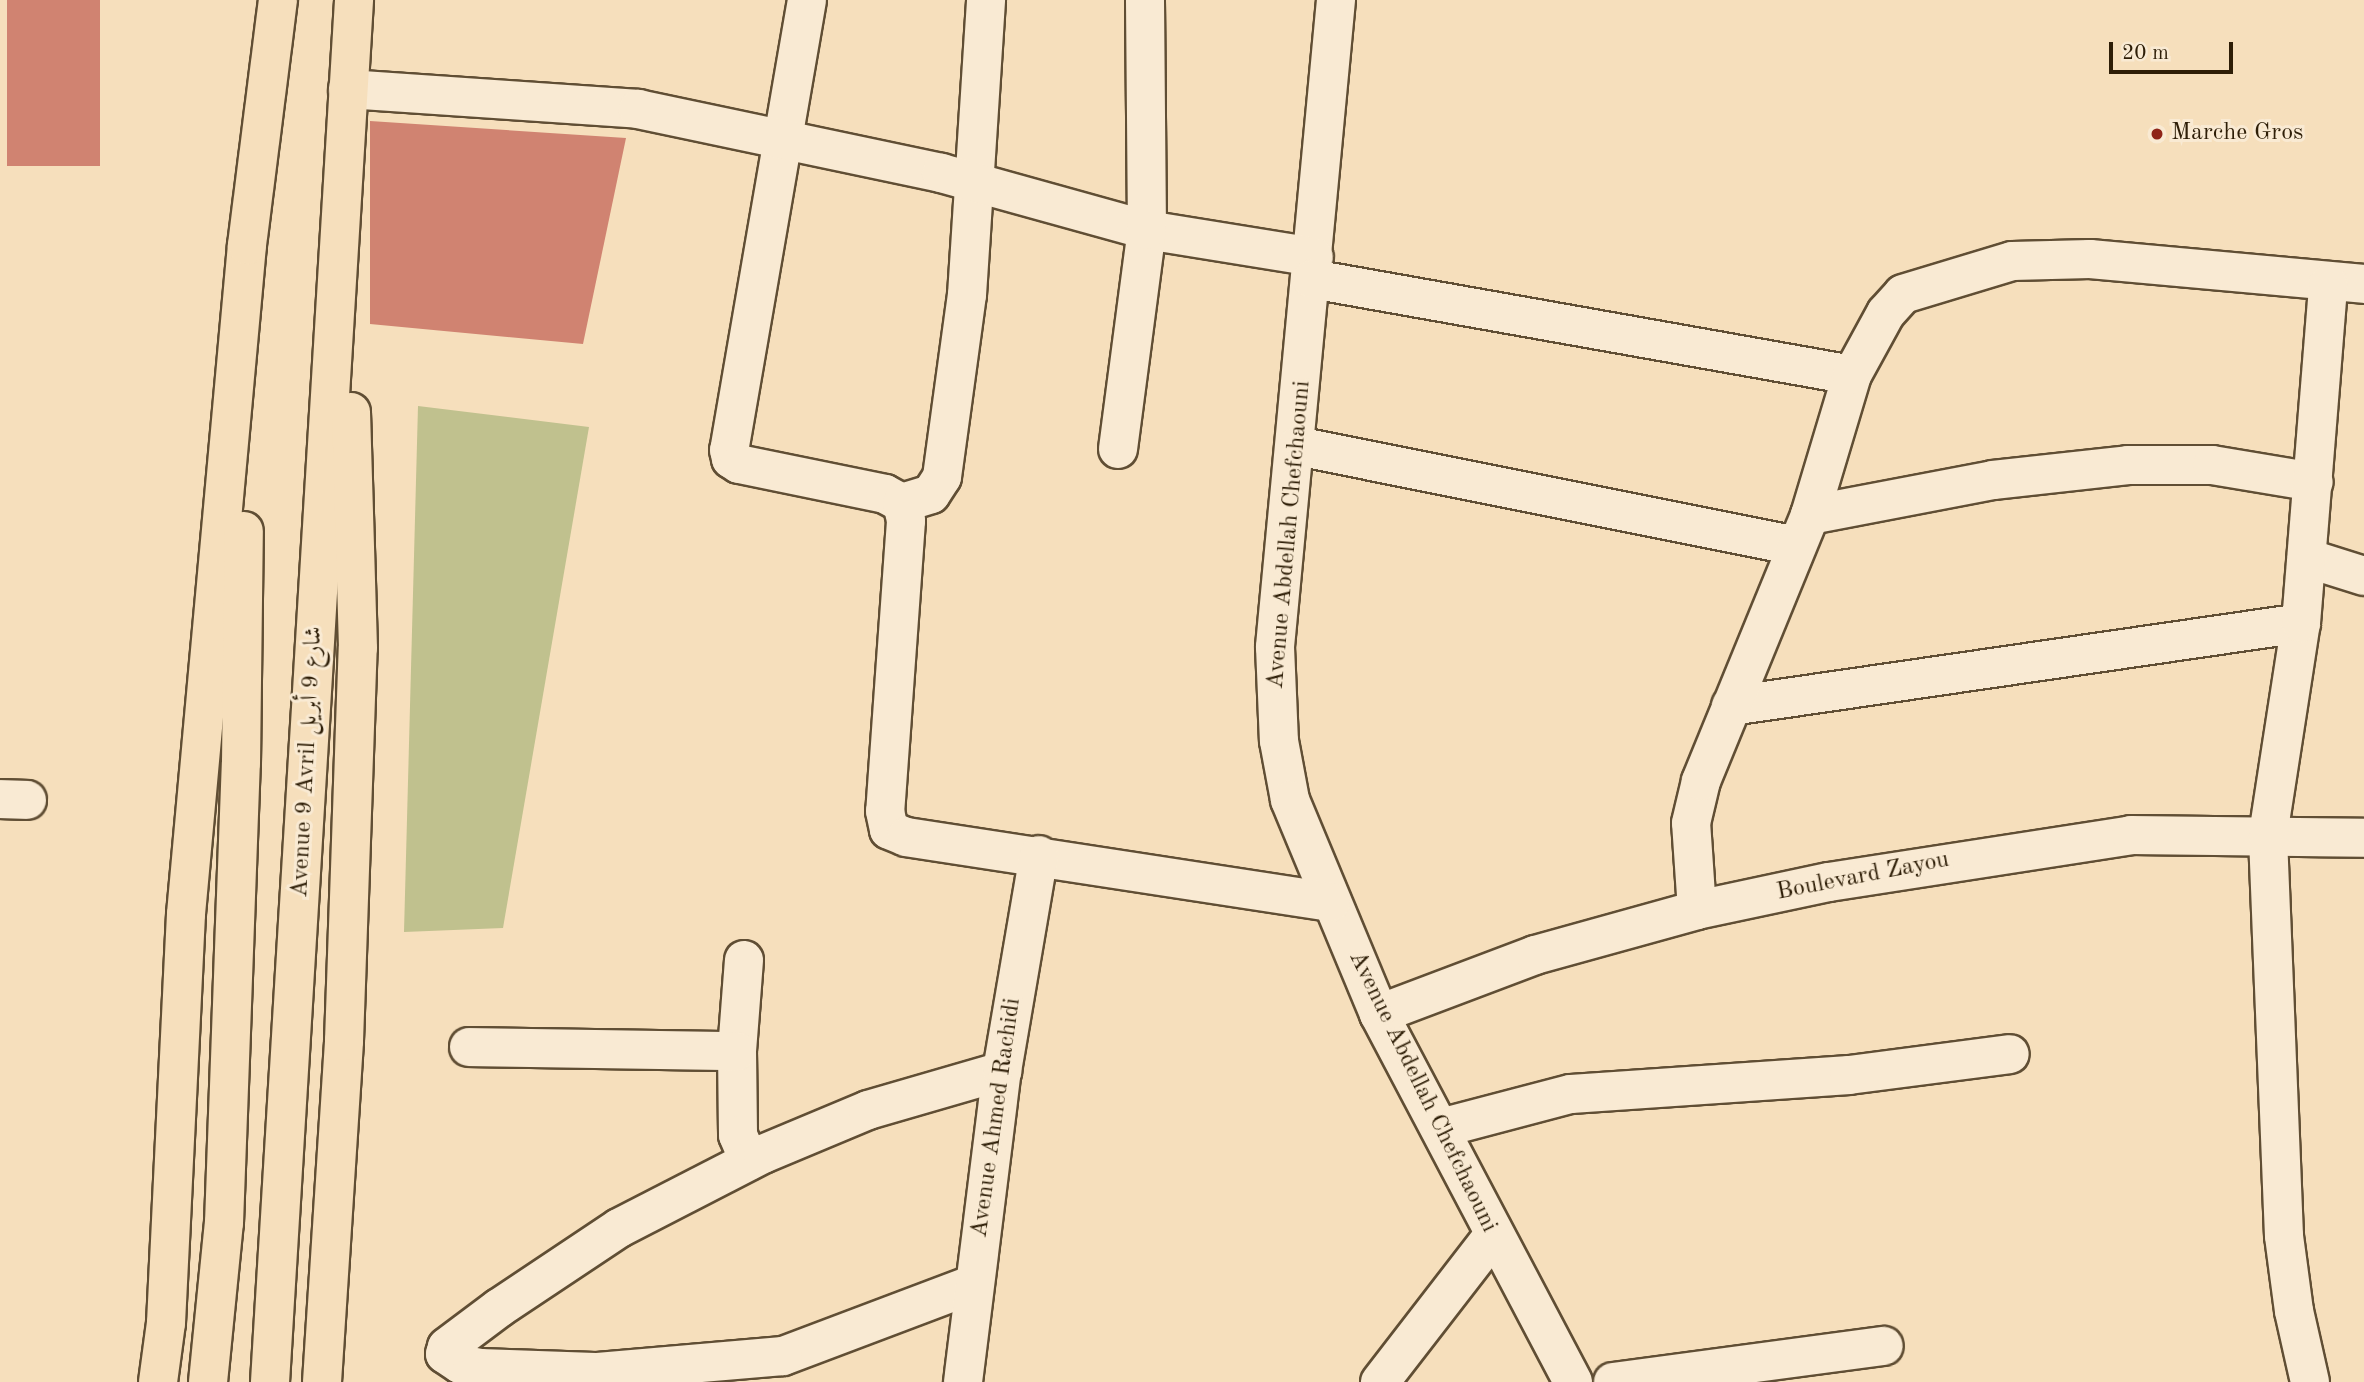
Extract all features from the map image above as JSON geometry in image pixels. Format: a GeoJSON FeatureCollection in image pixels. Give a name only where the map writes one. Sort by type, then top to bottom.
{"type":"FeatureCollection","features":[{"type":"Feature","properties":{"kind":"highway"},"geometry":{"type":"LineString","coordinates":[[158,1382],[166,1323],[186,914],[247,245],[278,0]]}},
{"type":"Feature","properties":{"kind":"highway","name":"Avenue 9 Avril شارع 9 أبريل"},"geometry":{"type":"LineString","coordinates":[[270,1382],[354,0]]}},
{"type":"Feature","properties":{"kind":"highway","name":"Avenue 9 Avril شارع 9 أبريل"},"geometry":{"type":"LineString","coordinates":[[323,1382],[344,1041],[358,648],[344,142]]}},
{"type":"Feature","properties":{"kind":"highway"},"geometry":{"type":"LineString","coordinates":[[208,1382],[224,1223],[242,763],[247,245]]}},
{"type":"Feature","properties":{"kind":"street"},"geometry":{"type":"LineString","coordinates":[[807,0],[731,459],[885,494],[902,503],[931,494],[942,477],[967,295],[986,0]]}},
{"type":"Feature","properties":{"kind":"street"},"geometry":{"type":"LineString","coordinates":[[1118,449],[1147,230],[1145,0]]}},
{"type":"Feature","properties":{"kind":"street","name":"Avenue Abdellah Chefchaouni"},"geometry":{"type":"LineString","coordinates":[[1336,0],[1297,446],[1275,647],[1275,694],[1290,800],[1379,1014],[1441,1128],[1493,1236],[1573,1382]]}},
{"type":"Feature","properties":{"kind":"street"},"geometry":{"type":"LineString","coordinates":[[348,89],[638,109],[783,138],[976,183],[1147,230],[1313,268],[1852,375]]}},
{"type":"Feature","properties":{"kind":"street"},"geometry":{"type":"LineString","coordinates":[[1697,911],[1691,823],[1701,781],[1803,531],[1852,375],[1886,313],[1903,294],[2012,261],[2090,259],[2346,284],[2314,482],[2301,623],[2268,835],[2284,1236],[2294,1311],[2311,1382]]}},
{"type":"Feature","properties":{"kind":"street"},"geometry":{"type":"LineString","coordinates":[[1297,446],[1803,531],[1993,480],[2128,465],[2212,465],[2314,482]]}},
{"type":"Feature","properties":{"kind":"street"},"geometry":{"type":"LineString","coordinates":[[902,503],[906,521],[885,811],[889,830],[906,837],[1039,855],[1331,902]]}},
{"type":"Feature","properties":{"kind":"street"},"geometry":{"type":"LineString","coordinates":[[2308,558],[2364,576]]}},
{"type":"Feature","properties":{"kind":"street"},"geometry":{"type":"LineString","coordinates":[[1731,706],[2301,623]]}},
{"type":"Feature","properties":{"kind":"street","name":"Boulevard Zayou"},"geometry":{"type":"LineString","coordinates":[[1379,1014],[1535,955],[1697,911],[1829,882],[2018,849],[2131,835],[2364,838]]}},
{"type":"Feature","properties":{"kind":"street","name":"Avenue Ahmed Rachidi"},"geometry":{"type":"LineString","coordinates":[[963,1382],[1002,1071],[1039,855]]}},
{"type":"Feature","properties":{"kind":"street"},"geometry":{"type":"LineString","coordinates":[[744,960],[737,1051],[738,1135],[749,1161]]}},
{"type":"Feature","properties":{"kind":"street"},"geometry":{"type":"LineString","coordinates":[[470,1047],[737,1051]]}},
{"type":"Feature","properties":{"kind":"street"},"geometry":{"type":"LineString","coordinates":[[1441,1128],[1571,1094],[1849,1075],[2010,1054]]}},
{"type":"Feature","properties":{"kind":"street"},"geometry":{"type":"LineString","coordinates":[[974,1284],[781,1369],[595,1372],[480,1368],[444,1354],[447,1347],[499,1308],[619,1228],[749,1161],[868,1110],[1002,1071]]}},
{"type":"Feature","properties":{"kind":"street"},"geometry":{"type":"LineString","coordinates":[[1380,1382],[1493,1236]]}},
{"type":"Feature","properties":{"kind":"street"},"geometry":{"type":"LineString","coordinates":[[1613,1382],[1884,1346]]}},
{"type":"Feature","properties":{"kind":"green space"},"geometry":{"type":"Polygon","coordinates":[[[418,406],[589,427],[503,928],[404,932],[418,406]]]}},
{"type":"Feature","properties":{"kind":"building"},"geometry":{"type":"Polygon","coordinates":[[[7,0],[100,0],[100,166],[7,166],[7,0]]]}},
{"type":"Feature","properties":{"kind":"building"},"geometry":{"type":"Polygon","coordinates":[[[370,121],[626,138],[583,344],[370,324],[370,121]]]}},
{"type":"Feature","properties":{"kind":"place","name":"Marche Gros"},"geometry":{"type":"Point","coordinates":[2157,134]}}]}
